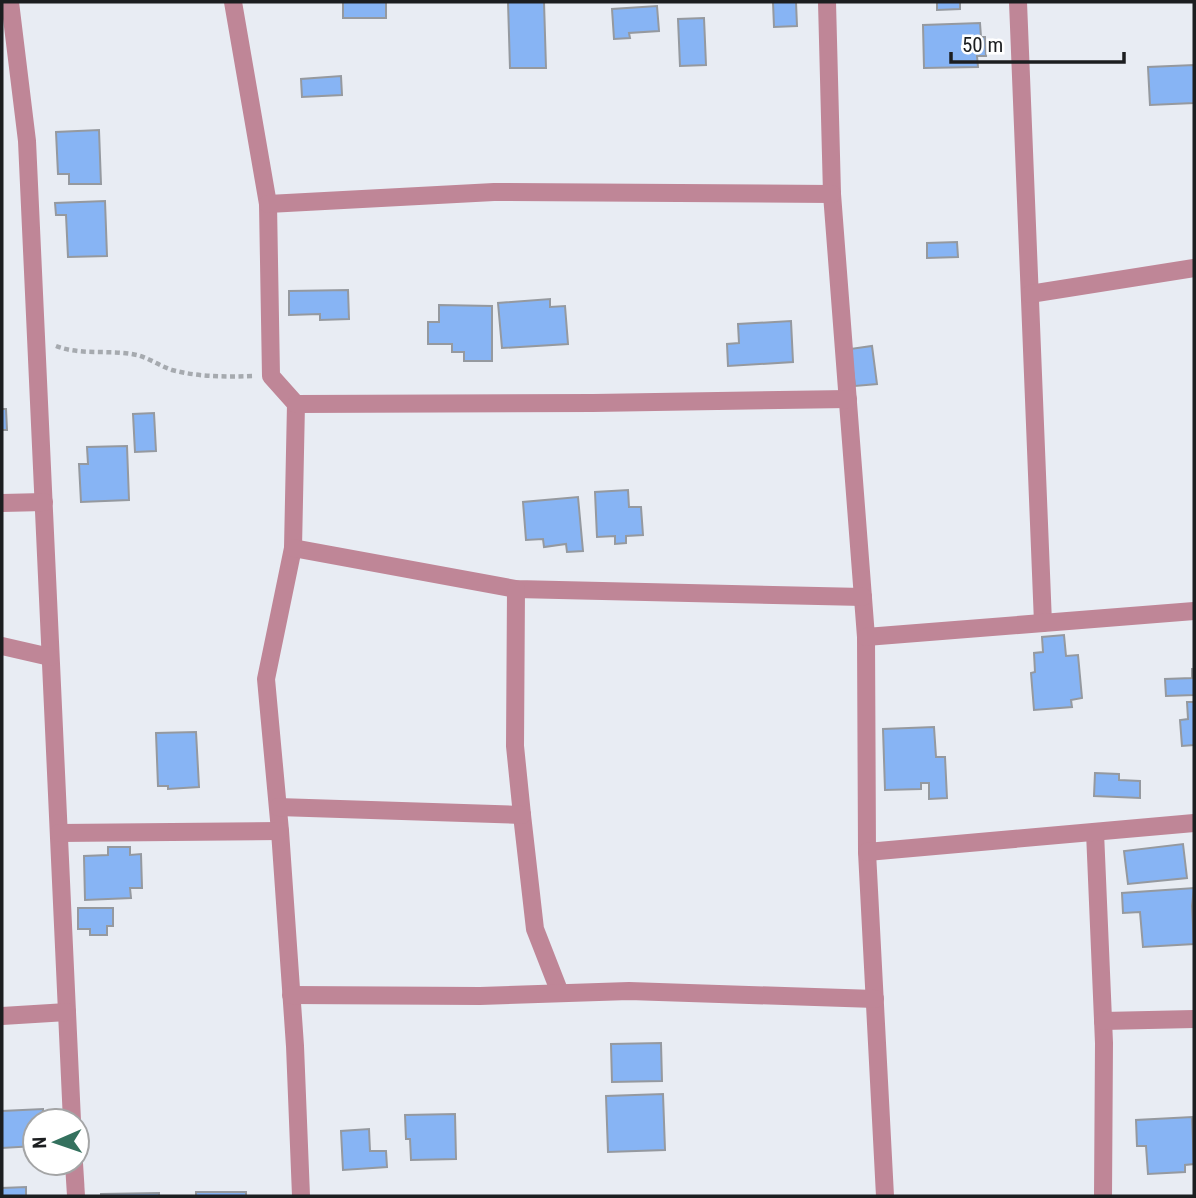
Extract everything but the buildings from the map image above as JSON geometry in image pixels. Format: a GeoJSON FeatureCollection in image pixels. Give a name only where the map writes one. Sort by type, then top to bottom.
{"type":"FeatureCollection","features":[{"type":"Feature","properties":{"kind":"street"},"geometry":{"type":"LineString","coordinates":[[10,2],[27,141],[71,1107]]}},
{"type":"Feature","properties":{"kind":"street"},"geometry":{"type":"LineString","coordinates":[[233,2],[268,204],[271,376],[296,404],[293,548],[266,679],[280,831],[301,1196]]}},
{"type":"Feature","properties":{"kind":"street"},"geometry":{"type":"LineString","coordinates":[[827,2],[832,194],[866,637],[867,852],[885,1196]]}},
{"type":"Feature","properties":{"kind":"street"},"geometry":{"type":"LineString","coordinates":[[1018,2],[1043,623]]}},
{"type":"Feature","properties":{"kind":"street"},"geometry":{"type":"LineString","coordinates":[[268,204],[494,192],[832,194]]}},
{"type":"Feature","properties":{"kind":"street"},"geometry":{"type":"LineString","coordinates":[[1030,294],[1194,268]]}},
{"type":"Feature","properties":{"kind":"street"},"geometry":{"type":"LineString","coordinates":[[296,404],[848,399]]}},
{"type":"Feature","properties":{"kind":"street"},"geometry":{"type":"LineString","coordinates":[[2,503],[44,502]]}},
{"type":"Feature","properties":{"kind":"street"},"geometry":{"type":"LineString","coordinates":[[293,548],[516,589],[863,597]]}},
{"type":"Feature","properties":{"kind":"street"},"geometry":{"type":"LineString","coordinates":[[516,589],[515,746],[522,815],[535,929],[560,993]]}},
{"type":"Feature","properties":{"kind":"street"},"geometry":{"type":"LineString","coordinates":[[866,637],[1194,611]]}},
{"type":"Feature","properties":{"kind":"street"},"geometry":{"type":"LineString","coordinates":[[2,646],[50,657]]}},
{"type":"Feature","properties":{"kind":"street"},"geometry":{"type":"LineString","coordinates":[[278,807],[522,815]]}},
{"type":"Feature","properties":{"kind":"street"},"geometry":{"type":"LineString","coordinates":[[867,852],[1194,823]]}},
{"type":"Feature","properties":{"kind":"street"},"geometry":{"type":"LineString","coordinates":[[59,833],[280,831]]}},
{"type":"Feature","properties":{"kind":"street"},"geometry":{"type":"LineString","coordinates":[[1095,832],[1103,1021],[1103,1196]]}},
{"type":"Feature","properties":{"kind":"street"},"geometry":{"type":"LineString","coordinates":[[291,995],[480,996],[629,991],[875,999]]}},
{"type":"Feature","properties":{"kind":"street"},"geometry":{"type":"LineString","coordinates":[[2,1016],[67,1012]]}},
{"type":"Feature","properties":{"kind":"street"},"geometry":{"type":"LineString","coordinates":[[1103,1021],[1194,1019]]}},
{"type":"Feature","properties":{"kind":"street"},"geometry":{"type":"LineString","coordinates":[[75,1177],[76,1196]]}},
{"type":"Feature","properties":{"kind":"path"},"geometry":{"type":"LineString","coordinates":[[36,318],[53,344],[60,348],[139,356],[173,370],[214,377],[271,376]]}}]}
